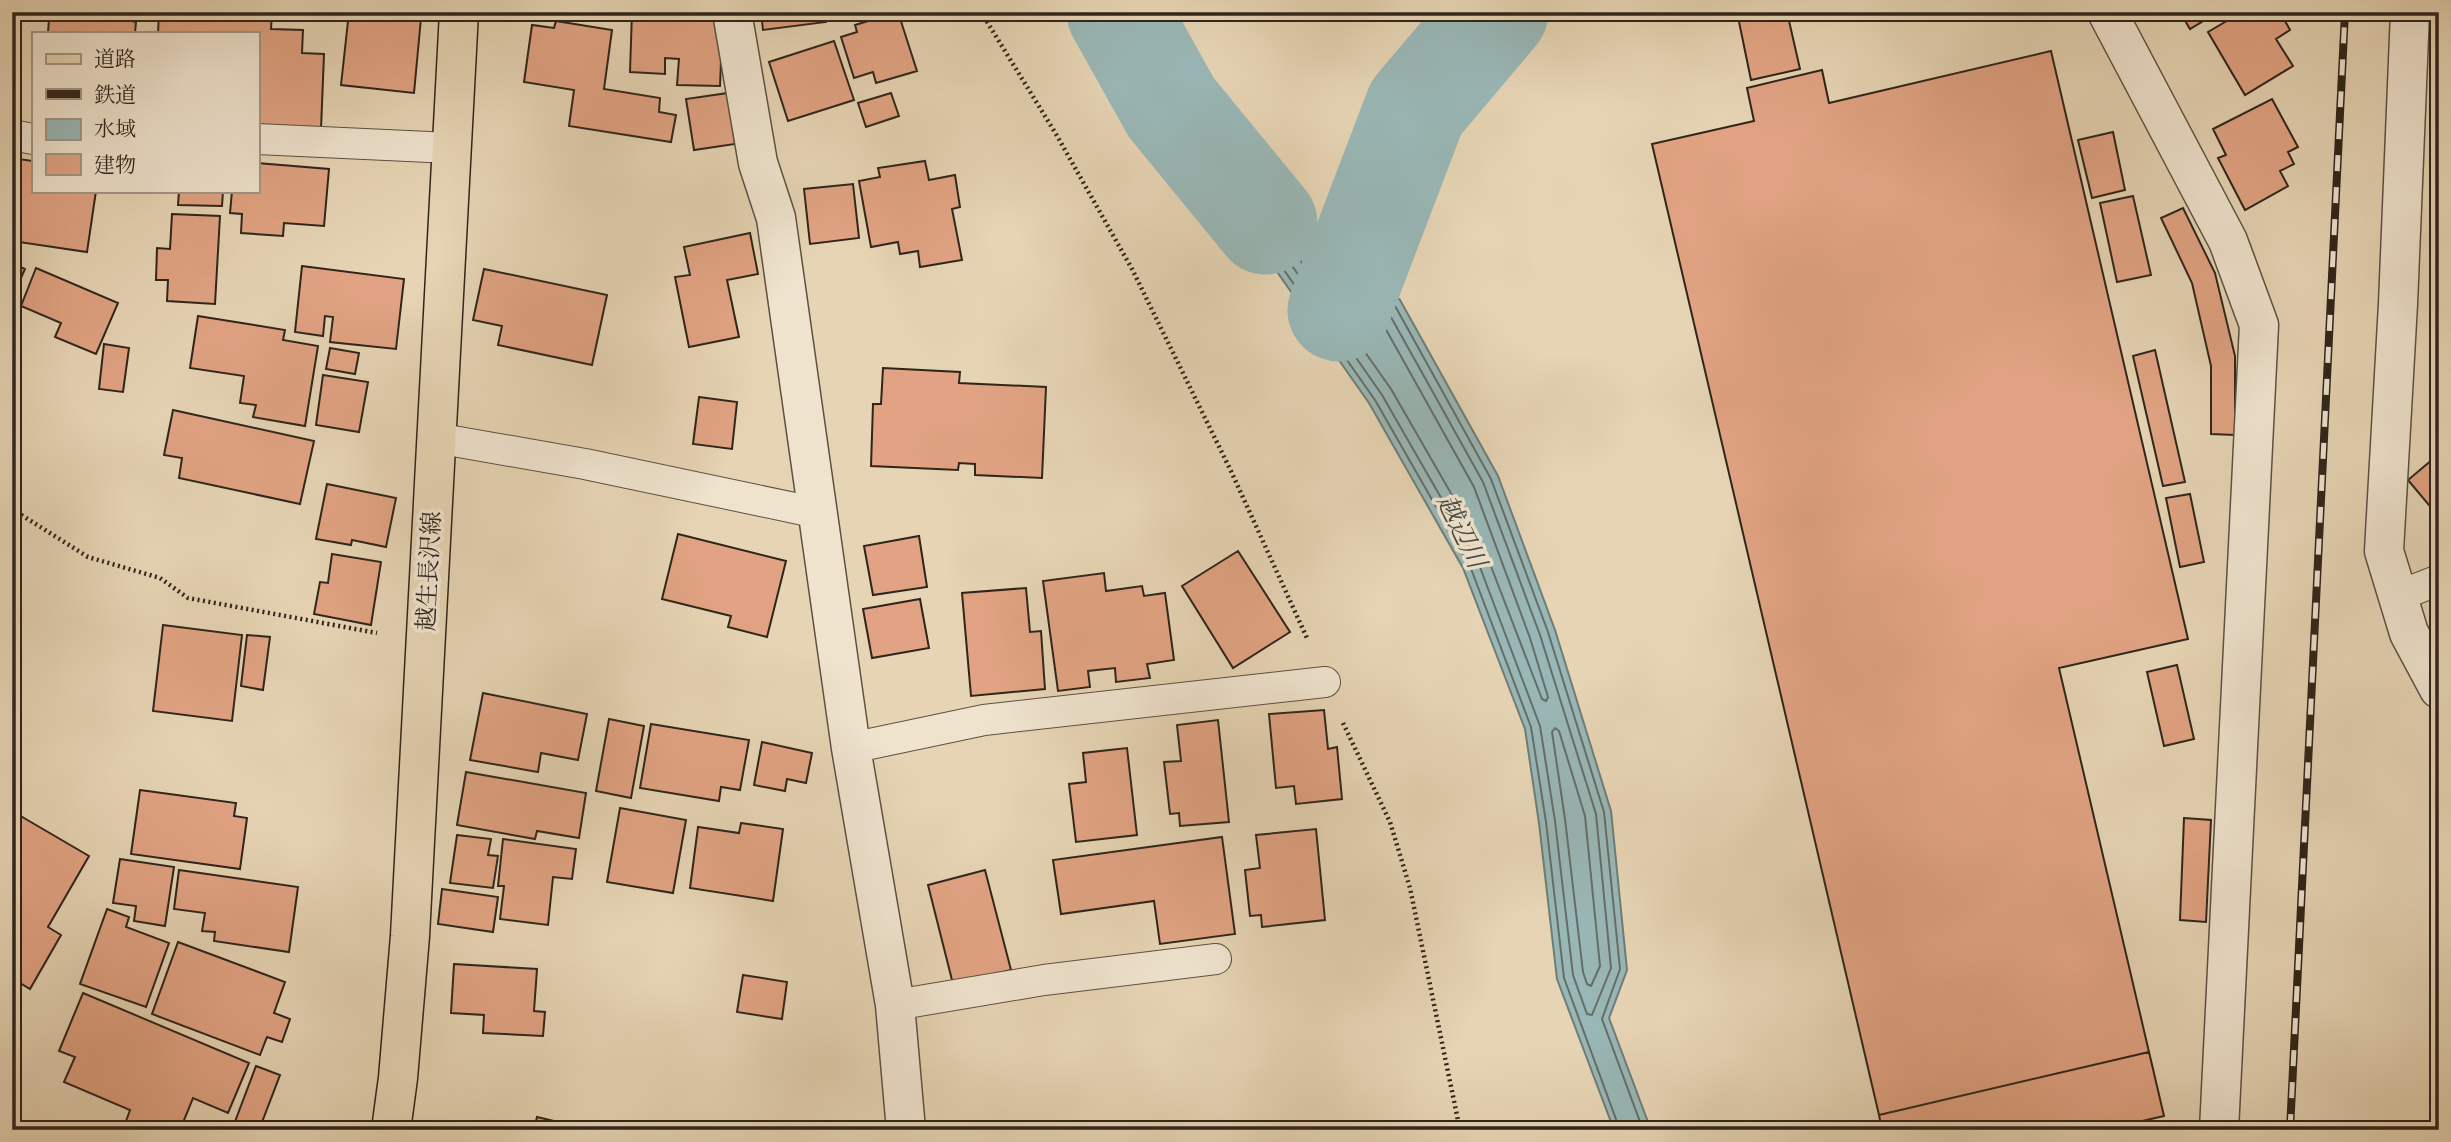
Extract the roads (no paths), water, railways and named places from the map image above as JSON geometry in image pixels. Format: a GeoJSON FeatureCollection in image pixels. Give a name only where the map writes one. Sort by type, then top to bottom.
{"type":"FeatureCollection","features":[{"type":"Feature","properties":{"kind":"main road","name":"越生長沢線"},"geometry":{"type":"LineString","coordinates":[[391,1130],[410,936],[459,12]]}},
{"type":"Feature","properties":{"kind":"street"},"geometry":{"type":"LineString","coordinates":[[732,12],[758,163],[776,218],[851,748],[895,1005],[906,1130]]}},
{"type":"Feature","properties":{"kind":"street"},"geometry":{"type":"LineString","coordinates":[[2107,12],[2228,241],[2259,325],[2219,1130]]}},
{"type":"Feature","properties":{"kind":"street"},"geometry":{"type":"LineString","coordinates":[[2410,12],[2399,290],[2384,551],[2409,633],[2439,689]]}},
{"type":"Feature","properties":{"kind":"lane"},"geometry":{"type":"LineString","coordinates":[[12,135],[32,139]]}},
{"type":"Feature","properties":{"kind":"lane"},"geometry":{"type":"LineString","coordinates":[[259,139],[451,148]]}},
{"type":"Feature","properties":{"kind":"lane"},"geometry":{"type":"LineString","coordinates":[[436,438],[585,464],[818,513]]}},
{"type":"Feature","properties":{"kind":"lane"},"geometry":{"type":"LineString","coordinates":[[2398,596],[2439,580]]}},
{"type":"Feature","properties":{"kind":"lane"},"geometry":{"type":"LineString","coordinates":[[851,748],[984,720],[1325,682]]}},
{"type":"Feature","properties":{"kind":"lane"},"geometry":{"type":"LineString","coordinates":[[895,1005],[1044,980],[1216,959]]}},
{"type":"Feature","properties":{"kind":"water"},"geometry":{"type":"Polygon","coordinates":[[[1151,92],[1400,300],[1498,476],[1555,630],[1611,811],[1627,970],[1609,1018],[1651,1130],[1614,1130],[1557,979],[1525,729],[1463,568],[1369,403],[1151,92]]]}},
{"type":"Feature","properties":{"kind":"waterway","name":"越辺川"},"geometry":{"type":"LineString","coordinates":[[1118,12],[1171,107],[1266,223]]}},
{"type":"Feature","properties":{"kind":"waterway"},"geometry":{"type":"LineString","coordinates":[[1339,310],[1416,108],[1497,12]]}},
{"type":"Feature","properties":{"kind":"railway"},"geometry":{"type":"LineString","coordinates":[[2290,1130],[2345,12]]}}]}
